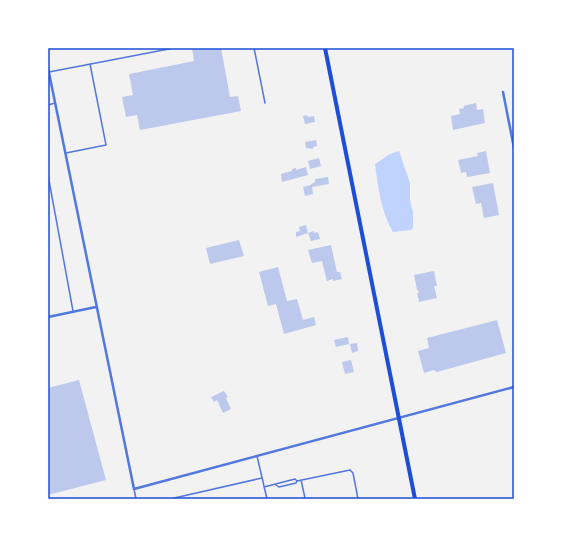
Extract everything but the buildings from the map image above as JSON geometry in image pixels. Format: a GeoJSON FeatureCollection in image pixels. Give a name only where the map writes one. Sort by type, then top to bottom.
{"type":"FeatureCollection","features":[{"type":"Feature","properties":{"kind":"main road"},"geometry":{"type":"LineString","coordinates":[[325,48],[415,499]]}},
{"type":"Feature","properties":{"kind":"street"},"geometry":{"type":"LineString","coordinates":[[48,68],[134,489],[514,387]]}},
{"type":"Feature","properties":{"kind":"street"},"geometry":{"type":"LineString","coordinates":[[503,92],[514,148]]}},
{"type":"Feature","properties":{"kind":"street"},"geometry":{"type":"LineString","coordinates":[[48,317],[97,307]]}},
{"type":"Feature","properties":{"kind":"lane"},"geometry":{"type":"LineString","coordinates":[[49,72],[174,48]]}},
{"type":"Feature","properties":{"kind":"lane"},"geometry":{"type":"LineString","coordinates":[[254,48],[265,103]]}},
{"type":"Feature","properties":{"kind":"lane"},"geometry":{"type":"LineString","coordinates":[[65,153],[106,145],[90,64]]}},
{"type":"Feature","properties":{"kind":"lane"},"geometry":{"type":"LineString","coordinates":[[48,104],[55,103]]}},
{"type":"Feature","properties":{"kind":"lane"},"geometry":{"type":"LineString","coordinates":[[48,175],[73,311]]}},
{"type":"Feature","properties":{"kind":"lane"},"geometry":{"type":"LineString","coordinates":[[257,456],[267,499]]}},
{"type":"Feature","properties":{"kind":"lane"},"geometry":{"type":"LineString","coordinates":[[276,485],[279,487],[284,486],[301,480],[350,470],[353,473],[358,499]]}},
{"type":"Feature","properties":{"kind":"lane"},"geometry":{"type":"LineString","coordinates":[[170,499],[262,478]]}},
{"type":"Feature","properties":{"kind":"lane"},"geometry":{"type":"LineString","coordinates":[[264,487],[295,479],[297,481]]}},
{"type":"Feature","properties":{"kind":"lane"},"geometry":{"type":"LineString","coordinates":[[298,499],[305,498],[301,480]]}},
{"type":"Feature","properties":{"kind":"lane"},"geometry":{"type":"LineString","coordinates":[[134,489],[136,499]]}},
{"type":"Feature","properties":{"kind":"water"},"geometry":{"type":"Polygon","coordinates":[[[399,151],[410,183],[413,228],[411,230],[393,232],[383,208],[375,164],[390,154],[399,151]]]}}]}
